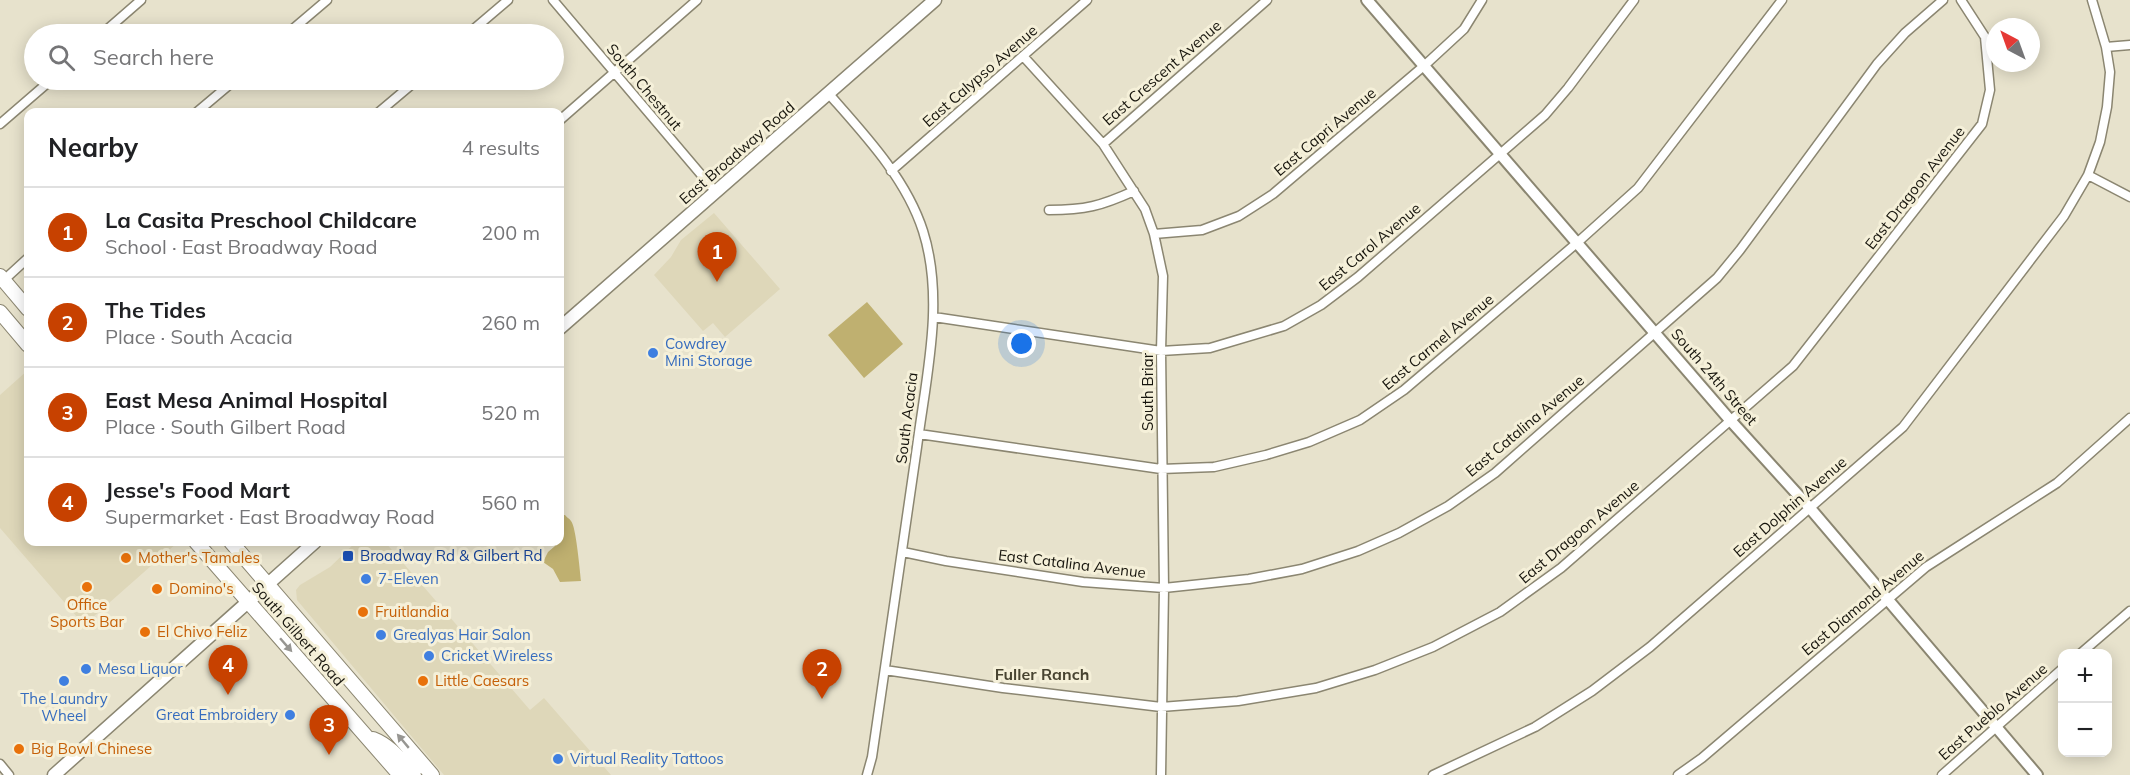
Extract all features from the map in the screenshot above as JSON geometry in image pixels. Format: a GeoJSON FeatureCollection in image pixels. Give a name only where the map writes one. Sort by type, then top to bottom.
{"type":"FeatureCollection","features":[{"type":"Feature","properties":{"kind":"main road","name":"East Broadway Road"},"geometry":{"type":"LineString","coordinates":[[564,324],[935,0]]}},
{"type":"Feature","properties":{"kind":"main road"},"geometry":{"type":"LineString","coordinates":[[2,278],[24,304]]}},
{"type":"Feature","properties":{"kind":"main road"},"geometry":{"type":"LineString","coordinates":[[1,315],[24,341]]}},
{"type":"Feature","properties":{"kind":"main road","name":"South Gilbert Road"},"geometry":{"type":"LineString","coordinates":[[199,546],[400,775]]}},
{"type":"Feature","properties":{"kind":"main road","name":"South Gilbert Road"},"geometry":{"type":"LineString","coordinates":[[234,546],[432,775]]}},
{"type":"Feature","properties":{"kind":"main road"},"geometry":{"type":"LineString","coordinates":[[54,775],[310,546]]}},
{"type":"Feature","properties":{"kind":"main road"},"geometry":{"type":"LineString","coordinates":[[365,736],[383,743],[414,775]]}},
{"type":"Feature","properties":{"kind":"street"},"geometry":{"type":"LineString","coordinates":[[113,24],[141,0]]}},
{"type":"Feature","properties":{"kind":"street"},"geometry":{"type":"LineString","coordinates":[[299,24],[327,0]]}},
{"type":"Feature","properties":{"kind":"street"},"geometry":{"type":"LineString","coordinates":[[480,24],[508,0]]}},
{"type":"Feature","properties":{"kind":"street","name":"South Chestnut"},"geometry":{"type":"LineString","coordinates":[[553,0],[715,191]]}},
{"type":"Feature","properties":{"kind":"street"},"geometry":{"type":"LineString","coordinates":[[564,116],[697,0]]}},
{"type":"Feature","properties":{"kind":"street","name":"East Calypso Avenue"},"geometry":{"type":"LineString","coordinates":[[891,171],[1087,0]]}},
{"type":"Feature","properties":{"kind":"street","name":"East Crescent Avenue"},"geometry":{"type":"LineString","coordinates":[[1103,144],[1267,0]]}},
{"type":"Feature","properties":{"kind":"street","name":"South 24th Street"},"geometry":{"type":"LineString","coordinates":[[1367,0],[1730,420],[1809,507],[2037,775]]}},
{"type":"Feature","properties":{"kind":"street","name":"East Capri Avenue"},"geometry":{"type":"LineString","coordinates":[[1154,234],[1202,230],[1239,216],[1272,194],[1425,65],[1464,29],[1482,0]]}},
{"type":"Feature","properties":{"kind":"street","name":"East Carol Avenue"},"geometry":{"type":"LineString","coordinates":[[934,317],[1161,351],[1210,348],[1284,326],[1321,305],[1358,277],[1545,116],[1634,0]]}},
{"type":"Feature","properties":{"kind":"street","name":"East Carmel Avenue"},"geometry":{"type":"LineString","coordinates":[[919,434],[1161,469],[1214,466],[1266,455],[1309,442],[1360,420],[1404,390],[1638,188],[1782,0]]}},
{"type":"Feature","properties":{"kind":"street","name":"East Catalina Avenue"},"geometry":{"type":"LineString","coordinates":[[903,552],[946,561],[1083,582],[1164,588],[1249,579],[1302,569],[1358,551],[1399,533],[1448,507],[1495,473],[1717,278],[1877,63],[1905,33],[1943,0]]}},
{"type":"Feature","properties":{"kind":"street","name":"East Dragoon Avenue"},"geometry":{"type":"LineString","coordinates":[[885,670],[1003,688],[1161,707],[1238,701],[1316,688],[1375,670],[1433,647],[1500,612],[1561,568],[1793,366],[1982,124],[1990,90],[1985,37],[1960,0]]}},
{"type":"Feature","properties":{"kind":"street","name":"East Dolphin Avenue"},"geometry":{"type":"LineString","coordinates":[[1433,775],[1535,727],[1592,691],[1650,647],[1904,427],[2064,216],[2088,175],[2100,142],[2107,107],[2110,72],[2106,47],[2092,0]]}},
{"type":"Feature","properties":{"kind":"street"},"geometry":{"type":"LineString","coordinates":[[2106,47],[2130,45]]}},
{"type":"Feature","properties":{"kind":"street","name":"South Briar"},"geometry":{"type":"LineString","coordinates":[[1023,56],[1103,144],[1146,209],[1163,276],[1161,469],[1164,588],[1161,775]]}},
{"type":"Feature","properties":{"kind":"street"},"geometry":{"type":"LineString","coordinates":[[0,124],[39,90]]}},
{"type":"Feature","properties":{"kind":"street"},"geometry":{"type":"LineString","coordinates":[[202,108],[223,90]]}},
{"type":"Feature","properties":{"kind":"street"},"geometry":{"type":"LineString","coordinates":[[384,108],[405,90]]}},
{"type":"Feature","properties":{"kind":"street","name":"South Acacia"},"geometry":{"type":"LineString","coordinates":[[828,93],[872,145],[907,193],[923,229],[930,253],[934,317],[903,552],[872,757],[867,775]]}},
{"type":"Feature","properties":{"kind":"street"},"geometry":{"type":"LineString","coordinates":[[2088,175],[2130,197]]}},
{"type":"Feature","properties":{"kind":"street"},"geometry":{"type":"LineString","coordinates":[[1049,210],[1079,210],[1110,202],[1134,191]]}},
{"type":"Feature","properties":{"kind":"street"},"geometry":{"type":"LineString","coordinates":[[2,278],[24,261]]}},
{"type":"Feature","properties":{"kind":"street","name":"East Diamond Avenue"},"geometry":{"type":"LineString","coordinates":[[1678,775],[1718,744],[1926,567],[2057,483],[2130,418]]}},
{"type":"Feature","properties":{"kind":"street"},"geometry":{"type":"LineString","coordinates":[[2086,649],[2130,611]]}},
{"type":"Feature","properties":{"kind":"street","name":"East Pueblo Avenue"},"geometry":{"type":"LineString","coordinates":[[1942,775],[2058,673]]}},
{"type":"Feature","properties":{"kind":"street"},"geometry":{"type":"LineString","coordinates":[[0,764],[9,775]]}},
{"type":"Feature","properties":{"kind":"shaded area"},"geometry":{"type":"Polygon","coordinates":[[[714,213],[780,289],[725,337],[713,323],[703,331],[654,275],[671,257],[681,240],[714,213]]]}},
{"type":"Feature","properties":{"kind":"shaded area"},"geometry":{"type":"Polygon","coordinates":[[[867,302],[903,344],[864,378],[828,335],[867,302]]]}},
{"type":"Feature","properties":{"kind":"shaded area"},"geometry":{"type":"Polygon","coordinates":[[[24,374],[24,546],[174,546],[84,625],[0,528],[0,395],[24,374]]]}},
{"type":"Feature","properties":{"kind":"shaded area"},"geometry":{"type":"Polygon","coordinates":[[[565,515],[573,525],[581,581],[560,582],[553,569],[543,562],[548,552],[555,546],[564,546],[565,515]]]}},
{"type":"Feature","properties":{"kind":"shaded area"},"geometry":{"type":"Polygon","coordinates":[[[352,546],[388,546],[530,710],[544,698],[611,775],[444,775],[297,600],[296,590],[300,585],[330,567],[352,546]]]}},
{"type":"Feature","properties":{"kind":"place","name":"La Casita Preschool Childcare"},"geometry":{"type":"Point","coordinates":[717,282]}},
{"type":"Feature","properties":{"kind":"place","name":"Cowdrey Mini Storage"},"geometry":{"type":"Point","coordinates":[653,353]}},
{"type":"Feature","properties":{"kind":"place","name":"Broadway Rd & Gilbert Rd"},"geometry":{"type":"Point","coordinates":[348,556]}},
{"type":"Feature","properties":{"kind":"place","name":"Mother's Tamales"},"geometry":{"type":"Point","coordinates":[126,558]}},
{"type":"Feature","properties":{"kind":"place","name":"7-Eleven"},"geometry":{"type":"Point","coordinates":[366,579]}},
{"type":"Feature","properties":{"kind":"place","name":"Office Sports Bar"},"geometry":{"type":"Point","coordinates":[87,587]}},
{"type":"Feature","properties":{"kind":"place","name":"Domino's"},"geometry":{"type":"Point","coordinates":[157,589]}},
{"type":"Feature","properties":{"kind":"place","name":"Fruitlandia"},"geometry":{"type":"Point","coordinates":[363,612]}},
{"type":"Feature","properties":{"kind":"place","name":"El Chivo Feliz"},"geometry":{"type":"Point","coordinates":[145,632]}},
{"type":"Feature","properties":{"kind":"place","name":"Grealyas Hair Salon"},"geometry":{"type":"Point","coordinates":[381,635]}},
{"type":"Feature","properties":{"kind":"place","name":"Cricket Wireless"},"geometry":{"type":"Point","coordinates":[429,656]}},
{"type":"Feature","properties":{"kind":"place","name":"Mesa Liquor"},"geometry":{"type":"Point","coordinates":[86,669]}},
{"type":"Feature","properties":{"kind":"place","name":"The Laundry Wheel"},"geometry":{"type":"Point","coordinates":[64,681]}},
{"type":"Feature","properties":{"kind":"place","name":"Little Caesars"},"geometry":{"type":"Point","coordinates":[423,681]}},
{"type":"Feature","properties":{"kind":"place","name":"Jesse's Food Mart"},"geometry":{"type":"Point","coordinates":[228,695]}},
{"type":"Feature","properties":{"kind":"place","name":"The Tides"},"geometry":{"type":"Point","coordinates":[822,699]}},
{"type":"Feature","properties":{"kind":"place","name":"Great Embroidery"},"geometry":{"type":"Point","coordinates":[290,715]}},
{"type":"Feature","properties":{"kind":"place","name":"Big Bowl Chinese"},"geometry":{"type":"Point","coordinates":[19,749]}},
{"type":"Feature","properties":{"kind":"place","name":"East Mesa Animal Hospital"},"geometry":{"type":"Point","coordinates":[329,755]}},
{"type":"Feature","properties":{"kind":"place","name":"Virtual Reality Tattoos"},"geometry":{"type":"Point","coordinates":[558,759]}},
{"type":"Feature","properties":{"kind":"district","name":"Fuller Ranch"},"geometry":{"type":"Point","coordinates":[1042,674]}}]}
